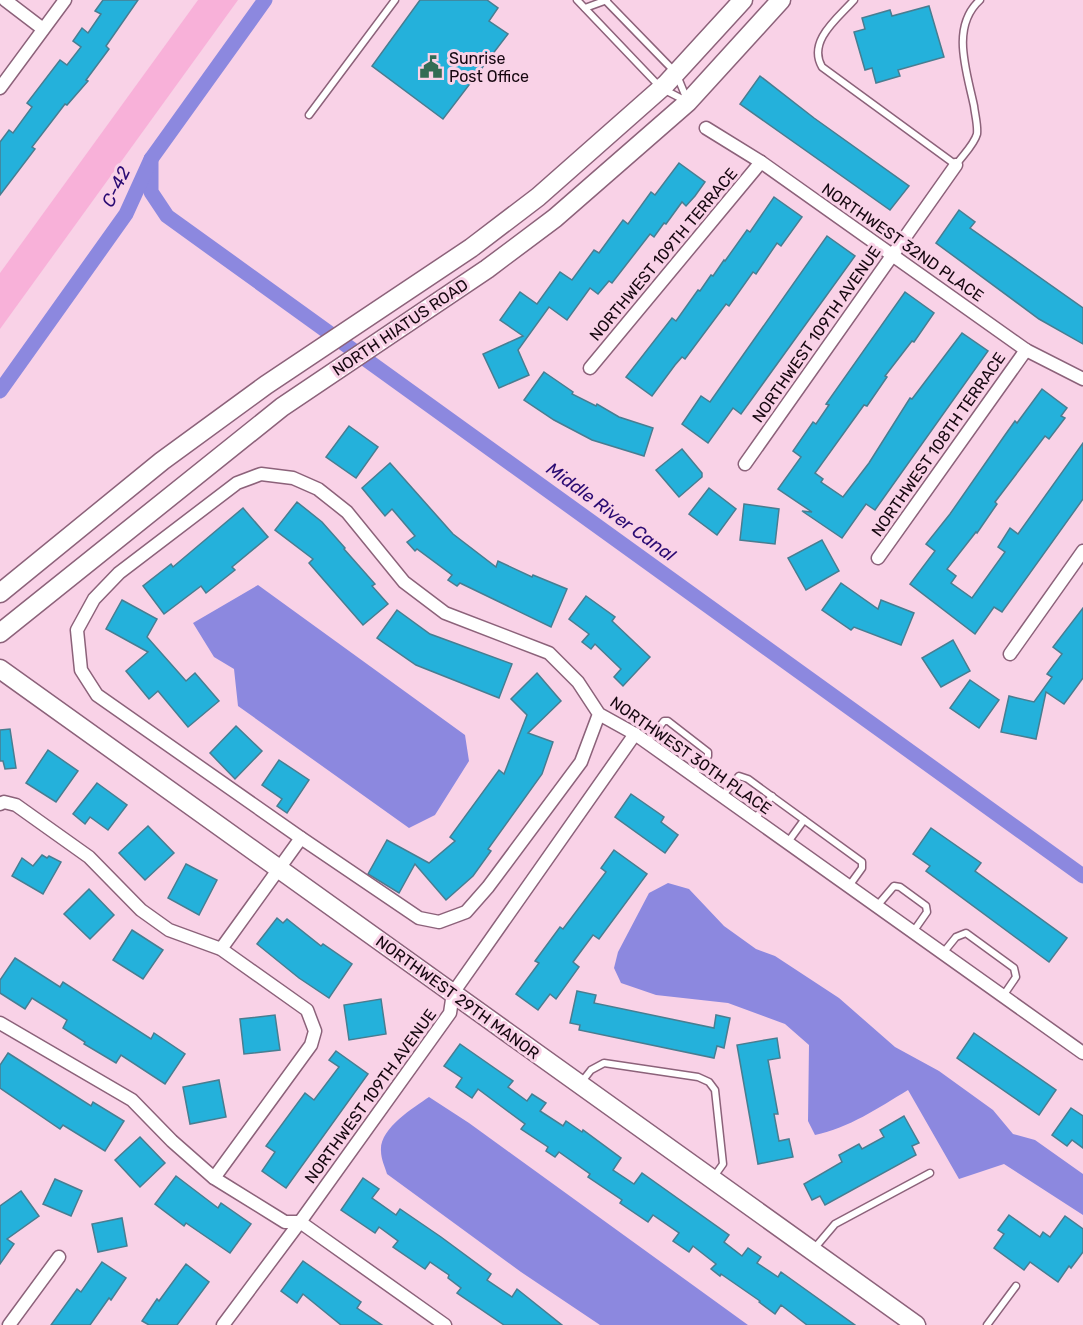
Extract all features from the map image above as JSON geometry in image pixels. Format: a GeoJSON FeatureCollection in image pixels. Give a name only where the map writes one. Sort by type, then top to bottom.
{"type":"FeatureCollection","features":[{"type":"Feature","properties":{"kind":"main road","name":"NORTH HIATUS ROAD"},"geometry":{"type":"LineString","coordinates":[[0,593],[162,460],[266,385],[471,248],[538,197],[662,88],[743,0]]}},
{"type":"Feature","properties":{"kind":"main road","name":"NORTH HIATUS ROAD"},"geometry":{"type":"LineString","coordinates":[[0,633],[282,407],[487,269],[555,218],[688,102],[781,0]]}},
{"type":"Feature","properties":{"kind":"main road","name":"NORTHWEST 29TH MANOR"},"geometry":{"type":"LineString","coordinates":[[0,669],[916,1325]]}},
{"type":"Feature","properties":{"kind":"street"},"geometry":{"type":"LineString","coordinates":[[5,0],[43,29]]}},
{"type":"Feature","properties":{"kind":"street"},"geometry":{"type":"LineString","coordinates":[[0,88],[65,0]]}},
{"type":"Feature","properties":{"kind":"street","name":"NORTHWEST 32ND PLACE"},"geometry":{"type":"LineString","coordinates":[[706,128],[761,162],[1026,350],[1071,375],[1083,379]]}},
{"type":"Feature","properties":{"kind":"street","name":"NORTHWEST 109TH TERRACE"},"geometry":{"type":"LineString","coordinates":[[590,368],[761,162]]}},
{"type":"Feature","properties":{"kind":"street","name":"NORTHWEST 109TH AVENUE"},"geometry":{"type":"LineString","coordinates":[[745,464],[956,165]]}},
{"type":"Feature","properties":{"kind":"street","name":"NORTHWEST 108TH TERRACE"},"geometry":{"type":"LineString","coordinates":[[878,558],[1026,350]]}},
{"type":"Feature","properties":{"kind":"street","name":"NORTHWEST 30TH PLACE"},"geometry":{"type":"LineString","coordinates":[[301,838],[97,695],[81,670],[77,630],[94,599],[119,573],[237,483],[261,474],[293,478],[318,489],[347,512],[404,582],[445,614],[549,653],[578,682],[599,714],[635,734],[1083,1053]]}},
{"type":"Feature","properties":{"kind":"street"},"geometry":{"type":"LineString","coordinates":[[1010,654],[1083,551]]}},
{"type":"Feature","properties":{"kind":"street"},"geometry":{"type":"LineString","coordinates":[[221,949],[301,838],[419,918],[439,922],[466,912],[488,887],[581,762],[599,714]]}},
{"type":"Feature","properties":{"kind":"street","name":"NORTHWEST 109TH AVENUE"},"geometry":{"type":"LineString","coordinates":[[223,1325],[450,1013],[453,993],[635,734]]}},
{"type":"Feature","properties":{"kind":"street"},"geometry":{"type":"LineString","coordinates":[[2,802],[16,805],[89,857],[141,910],[169,930],[221,949],[307,1010],[315,1031],[311,1045],[214,1178]]}},
{"type":"Feature","properties":{"kind":"street"},"geometry":{"type":"LineString","coordinates":[[0,1023],[132,1100],[172,1141],[214,1178],[285,1222],[300,1222],[446,1325]]}},
{"type":"Feature","properties":{"kind":"street"},"geometry":{"type":"LineString","coordinates":[[9,1325],[59,1257]]}},
{"type":"Feature","properties":{"kind":"lane"},"geometry":{"type":"LineString","coordinates":[[309,115],[395,0]]}},
{"type":"Feature","properties":{"kind":"lane"},"geometry":{"type":"LineString","coordinates":[[577,0],[662,88],[688,102]]}},
{"type":"Feature","properties":{"kind":"lane"},"geometry":{"type":"LineString","coordinates":[[585,8],[606,0],[676,73],[688,102]]}},
{"type":"Feature","properties":{"kind":"lane"},"geometry":{"type":"LineString","coordinates":[[854,0],[819,41],[817,59],[822,67],[956,165],[977,134],[963,50],[963,34],[968,16],[980,0]]}},
{"type":"Feature","properties":{"kind":"lane"},"geometry":{"type":"LineString","coordinates":[[646,742],[660,724],[668,721],[708,752],[708,756],[693,775]]}},
{"type":"Feature","properties":{"kind":"lane"},"geometry":{"type":"LineString","coordinates":[[722,796],[736,778],[742,776],[772,796],[862,862],[862,868],[849,886]]}},
{"type":"Feature","properties":{"kind":"lane"},"geometry":{"type":"LineString","coordinates":[[755,819],[772,796]]}},
{"type":"Feature","properties":{"kind":"lane"},"geometry":{"type":"LineString","coordinates":[[788,842],[804,820]]}},
{"type":"Feature","properties":{"kind":"lane"},"geometry":{"type":"LineString","coordinates":[[877,906],[890,888],[900,887],[928,908],[913,932]]}},
{"type":"Feature","properties":{"kind":"lane"},"geometry":{"type":"LineString","coordinates":[[943,953],[956,937],[966,933],[1014,968],[1016,977],[1003,996]]}},
{"type":"Feature","properties":{"kind":"lane"},"geometry":{"type":"LineString","coordinates":[[580,1084],[591,1070],[604,1063],[698,1077],[709,1082],[715,1089],[723,1164],[712,1179]]}},
{"type":"Feature","properties":{"kind":"lane"},"geometry":{"type":"LineString","coordinates":[[813,1251],[835,1224],[930,1173]]}},
{"type":"Feature","properties":{"kind":"lane"},"geometry":{"type":"LineString","coordinates":[[987,1325],[1016,1286]]}},
{"type":"Feature","properties":{"kind":"shaded area"},"geometry":{"type":"Polygon","coordinates":[[[198,0],[238,0],[0,329],[0,273],[198,0]]]}},
{"type":"Feature","properties":{"kind":"shaded area"},"geometry":{"type":"Polygon","coordinates":[[[258,585],[465,735],[469,761],[435,815],[409,828],[238,706],[234,669],[214,657],[193,623],[258,585]]]}},
{"type":"Feature","properties":{"kind":"shaded area"},"geometry":{"type":"Polygon","coordinates":[[[668,883],[689,889],[724,926],[756,949],[775,956],[839,998],[895,1047],[939,1071],[993,1110],[1013,1134],[1035,1140],[1083,1174],[1083,1215],[1004,1164],[959,1179],[908,1090],[840,1128],[815,1135],[808,1121],[809,1045],[785,1024],[728,1003],[656,995],[621,983],[614,968],[618,952],[649,893],[668,883]]]}},
{"type":"Feature","properties":{"kind":"shaded area"},"geometry":{"type":"Polygon","coordinates":[[[429,1097],[469,1123],[748,1325],[600,1325],[521,1272],[387,1174],[381,1151],[385,1135],[398,1120],[429,1097]]]}},
{"type":"Feature","properties":{"kind":"building"},"geometry":{"type":"Polygon","coordinates":[[[103,0],[138,0],[106,46],[109,49],[86,80],[88,81],[67,105],[65,104],[32,147],[35,149],[0,195],[0,142],[9,130],[13,133],[32,107],[27,103],[60,60],[67,65],[81,47],[73,41],[82,28],[88,33],[101,14],[95,11],[103,0]]]}},
{"type":"Feature","properties":{"kind":"building"},"geometry":{"type":"Polygon","coordinates":[[[420,0],[487,0],[498,8],[489,21],[508,34],[443,119],[372,66],[420,0]]]}},
{"type":"Feature","properties":{"kind":"building"},"geometry":{"type":"Polygon","coordinates":[[[929,6],[944,57],[898,70],[900,76],[876,83],[872,68],[865,70],[854,32],[865,29],[862,18],[890,10],[892,16],[929,6]]]}},
{"type":"Feature","properties":{"kind":"building"},"geometry":{"type":"Polygon","coordinates":[[[760,76],[909,186],[890,210],[740,104],[760,76]]]}},
{"type":"Feature","properties":{"kind":"building"},"geometry":{"type":"Polygon","coordinates":[[[679,163],[705,182],[695,196],[686,206],[682,202],[654,237],[650,234],[612,283],[609,281],[598,294],[590,288],[567,320],[549,307],[518,350],[529,375],[499,388],[483,354],[523,336],[500,320],[520,292],[537,304],[560,272],[572,280],[594,250],[599,253],[623,220],[628,224],[651,192],[655,195],[679,163]]]}},
{"type":"Feature","properties":{"kind":"building"},"geometry":{"type":"Polygon","coordinates":[[[774,197],[802,217],[781,246],[777,243],[756,274],[753,272],[729,306],[726,304],[685,359],[682,357],[652,396],[626,377],[672,318],[676,321],[747,230],[750,232],[774,197]]]}},
{"type":"Feature","properties":{"kind":"building"},"geometry":{"type":"Polygon","coordinates":[[[959,210],[975,222],[970,228],[1083,308],[1083,344],[1039,319],[936,243],[959,210]]]}},
{"type":"Feature","properties":{"kind":"building"},"geometry":{"type":"Polygon","coordinates":[[[827,236],[855,256],[741,414],[733,408],[708,443],[682,424],[701,396],[710,402],[827,236]]]}},
{"type":"Feature","properties":{"kind":"building"},"geometry":{"type":"Polygon","coordinates":[[[905,292],[934,313],[815,473],[823,479],[821,482],[843,497],[869,463],[910,398],[912,399],[962,333],[988,351],[875,510],[866,504],[842,538],[802,511],[812,512],[778,489],[801,457],[793,451],[813,422],[816,424],[829,405],[826,404],[905,292]]]}},
{"type":"Feature","properties":{"kind":"building"},"geometry":{"type":"Polygon","coordinates":[[[544,372],[573,392],[572,394],[596,406],[597,404],[619,417],[653,428],[644,456],[592,440],[554,420],[524,400],[544,372]]]}},
{"type":"Feature","properties":{"kind":"building"},"geometry":{"type":"Polygon","coordinates":[[[1042,389],[1067,408],[1061,416],[1065,418],[1049,439],[1045,436],[995,502],[997,504],[977,533],[947,569],[956,576],[951,583],[972,598],[1005,552],[998,547],[1010,528],[1018,534],[1083,443],[1083,499],[1002,612],[994,607],[975,634],[910,584],[935,551],[926,544],[950,514],[1015,421],[1017,423],[1042,389]]]}},
{"type":"Feature","properties":{"kind":"building"},"geometry":{"type":"Polygon","coordinates":[[[349,426],[378,447],[356,478],[326,457],[349,426]]]}},
{"type":"Feature","properties":{"kind":"building"},"geometry":{"type":"Polygon","coordinates":[[[682,449],[702,473],[702,477],[679,497],[656,470],[682,449]]]}},
{"type":"Feature","properties":{"kind":"building"},"geometry":{"type":"Polygon","coordinates":[[[390,463],[453,534],[496,567],[498,561],[532,577],[533,575],[567,589],[551,627],[460,583],[457,586],[448,580],[452,575],[417,549],[415,551],[407,542],[415,536],[392,509],[385,516],[362,488],[390,463]]]}},
{"type":"Feature","properties":{"kind":"building"},"geometry":{"type":"Polygon","coordinates":[[[709,488],[736,509],[717,535],[689,514],[709,488]]]}},
{"type":"Feature","properties":{"kind":"building"},"geometry":{"type":"Polygon","coordinates":[[[297,502],[322,522],[375,584],[372,586],[388,604],[363,625],[309,563],[313,559],[275,530],[297,502]]]}},
{"type":"Feature","properties":{"kind":"building"},"geometry":{"type":"Polygon","coordinates":[[[744,504],[779,509],[775,544],[740,540],[744,504]]]}},
{"type":"Feature","properties":{"kind":"building"},"geometry":{"type":"Polygon","coordinates":[[[243,508],[268,537],[232,567],[235,570],[206,593],[201,586],[164,614],[143,586],[171,564],[173,567],[243,508]]]}},
{"type":"Feature","properties":{"kind":"building"},"geometry":{"type":"Polygon","coordinates":[[[822,540],[839,571],[806,590],[788,558],[822,540]]]}},
{"type":"Feature","properties":{"kind":"building"},"geometry":{"type":"Polygon","coordinates":[[[841,583],[878,609],[881,600],[914,613],[901,645],[854,627],[851,630],[822,610],[841,583]]]}},
{"type":"Feature","properties":{"kind":"building"},"geometry":{"type":"Polygon","coordinates":[[[586,596],[615,617],[612,621],[650,657],[623,686],[614,677],[621,669],[595,644],[591,649],[582,642],[589,634],[569,619],[586,596]]]}},
{"type":"Feature","properties":{"kind":"building"},"geometry":{"type":"Polygon","coordinates":[[[122,600],[157,619],[147,637],[186,681],[195,673],[219,701],[188,727],[158,691],[149,699],[126,671],[148,652],[106,629],[122,600]]]}},
{"type":"Feature","properties":{"kind":"building"},"geometry":{"type":"Polygon","coordinates":[[[1083,608],[1083,678],[1064,704],[1046,692],[1036,739],[1001,732],[1009,696],[1034,702],[1052,677],[1047,674],[1062,654],[1053,647],[1083,608]]]}},
{"type":"Feature","properties":{"kind":"building"},"geometry":{"type":"Polygon","coordinates":[[[397,610],[430,634],[512,664],[499,698],[416,665],[377,638],[397,610]]]}},
{"type":"Feature","properties":{"kind":"building"},"geometry":{"type":"Polygon","coordinates":[[[953,640],[970,671],[941,687],[922,658],[953,640]]]}},
{"type":"Feature","properties":{"kind":"building"},"geometry":{"type":"Polygon","coordinates":[[[537,673],[561,701],[528,733],[553,742],[542,774],[488,849],[491,851],[473,876],[446,900],[415,864],[399,893],[368,874],[387,840],[429,863],[455,841],[450,837],[499,770],[504,774],[527,715],[511,699],[537,673]]]}},
{"type":"Feature","properties":{"kind":"building"},"geometry":{"type":"Polygon","coordinates":[[[970,680],[999,700],[979,728],[950,708],[970,680]]]}},
{"type":"Feature","properties":{"kind":"building"},"geometry":{"type":"Polygon","coordinates":[[[236,726],[262,751],[235,779],[210,753],[236,726]]]}},
{"type":"Feature","properties":{"kind":"building"},"geometry":{"type":"Polygon","coordinates":[[[10,729],[16,768],[5,769],[3,761],[0,761],[0,730],[10,729]]]}},
{"type":"Feature","properties":{"kind":"building"},"geometry":{"type":"Polygon","coordinates":[[[48,750],[78,771],[56,802],[26,783],[48,750]]]}},
{"type":"Feature","properties":{"kind":"building"},"geometry":{"type":"Polygon","coordinates":[[[279,760],[309,780],[287,813],[277,806],[282,799],[262,785],[279,760]]]}},
{"type":"Feature","properties":{"kind":"building"},"geometry":{"type":"Polygon","coordinates":[[[97,783],[127,805],[108,830],[90,817],[85,824],[73,814],[97,783]]]}},
{"type":"Feature","properties":{"kind":"building"},"geometry":{"type":"Polygon","coordinates":[[[631,794],[664,817],[661,822],[678,835],[665,853],[615,817],[631,794]]]}},
{"type":"Feature","properties":{"kind":"building"},"geometry":{"type":"Polygon","coordinates":[[[148,826],[174,853],[145,880],[119,853],[148,826]]]}},
{"type":"Feature","properties":{"kind":"building"},"geometry":{"type":"Polygon","coordinates":[[[931,828],[981,863],[975,871],[1067,938],[1049,962],[926,871],[930,866],[913,854],[931,828]]]}},
{"type":"Feature","properties":{"kind":"building"},"geometry":{"type":"Polygon","coordinates":[[[614,850],[647,874],[599,939],[593,935],[573,962],[579,967],[556,999],[550,994],[538,1010],[516,994],[539,963],[535,961],[560,927],[563,929],[606,872],[601,868],[614,850]]]}},
{"type":"Feature","properties":{"kind":"building"},"geometry":{"type":"Polygon","coordinates":[[[42,855],[61,862],[43,894],[12,876],[22,858],[33,866],[42,855]]]}},
{"type":"Feature","properties":{"kind":"building"},"geometry":{"type":"Polygon","coordinates":[[[186,864],[217,880],[199,915],[168,898],[186,864]]]}},
{"type":"Feature","properties":{"kind":"building"},"geometry":{"type":"Polygon","coordinates":[[[89,889],[114,915],[90,939],[64,914],[89,889]]]}},
{"type":"Feature","properties":{"kind":"building"},"geometry":{"type":"Polygon","coordinates":[[[277,918],[283,923],[287,919],[321,946],[323,944],[352,964],[329,998],[299,978],[257,944],[277,918]]]}},
{"type":"Feature","properties":{"kind":"building"},"geometry":{"type":"Polygon","coordinates":[[[132,930],[163,950],[143,979],[113,960],[132,930]]]}},
{"type":"Feature","properties":{"kind":"building"},"geometry":{"type":"Polygon","coordinates":[[[15,958],[60,987],[63,982],[151,1039],[154,1033],[185,1054],[165,1084],[121,1055],[116,1063],[84,1044],[85,1042],[63,1028],[67,1020],[32,998],[25,1009],[0,993],[0,980],[15,958]]]}},
{"type":"Feature","properties":{"kind":"building"},"geometry":{"type":"Polygon","coordinates":[[[577,991],[596,995],[594,1003],[714,1028],[716,1015],[730,1018],[724,1048],[717,1046],[714,1058],[579,1030],[580,1025],[570,1023],[577,991]]]}},
{"type":"Feature","properties":{"kind":"building"},"geometry":{"type":"Polygon","coordinates":[[[381,999],[386,1034],[349,1040],[344,1005],[381,999]]]}},
{"type":"Feature","properties":{"kind":"building"},"geometry":{"type":"Polygon","coordinates":[[[275,1015],[280,1050],[244,1054],[240,1019],[275,1015]]]}},
{"type":"Feature","properties":{"kind":"building"},"geometry":{"type":"Polygon","coordinates":[[[974,1033],[1056,1090],[1039,1115],[957,1058],[974,1033]]]}},
{"type":"Feature","properties":{"kind":"building"},"geometry":{"type":"Polygon","coordinates":[[[777,1038],[780,1058],[768,1060],[778,1114],[774,1114],[779,1141],[789,1139],[793,1157],[758,1164],[737,1045],[777,1038]]]}},
{"type":"Feature","properties":{"kind":"building"},"geometry":{"type":"Polygon","coordinates":[[[460,1044],[513,1081],[508,1087],[527,1101],[532,1094],[546,1103],[540,1111],[563,1126],[566,1121],[582,1132],[583,1130],[621,1158],[613,1170],[634,1184],[642,1173],[729,1235],[724,1242],[742,1256],[748,1248],[761,1257],[757,1263],[778,1277],[781,1272],[855,1325],[807,1325],[781,1305],[775,1314],[721,1274],[720,1276],[711,1269],[716,1264],[693,1246],[689,1252],[673,1241],[679,1233],[653,1215],[648,1222],[620,1203],[622,1200],[588,1177],[590,1174],[559,1152],[555,1157],[546,1151],[548,1147],[521,1129],[525,1124],[478,1089],[472,1098],[456,1087],[462,1078],[444,1066],[460,1044]]]}},
{"type":"Feature","properties":{"kind":"building"},"geometry":{"type":"Polygon","coordinates":[[[336,1051],[368,1074],[286,1188],[262,1171],[275,1152],[266,1146],[305,1093],[314,1100],[339,1067],[329,1060],[336,1051]]]}},
{"type":"Feature","properties":{"kind":"building"},"geometry":{"type":"Polygon","coordinates":[[[8,1053],[91,1106],[93,1102],[124,1121],[105,1151],[63,1125],[60,1129],[0,1088],[0,1065],[8,1053]]]}},
{"type":"Feature","properties":{"kind":"building"},"geometry":{"type":"Polygon","coordinates":[[[219,1080],[226,1117],[190,1124],[183,1087],[219,1080]]]}},
{"type":"Feature","properties":{"kind":"building"},"geometry":{"type":"Polygon","coordinates":[[[1071,1108],[1083,1116],[1083,1148],[1072,1140],[1067,1146],[1052,1135],[1071,1108]]]}},
{"type":"Feature","properties":{"kind":"building"},"geometry":{"type":"Polygon","coordinates":[[[904,1116],[919,1143],[912,1146],[916,1155],[825,1205],[820,1196],[812,1200],[804,1184],[842,1162],[839,1155],[859,1144],[862,1149],[884,1137],[880,1130],[904,1116]]]}},
{"type":"Feature","properties":{"kind":"building"},"geometry":{"type":"Polygon","coordinates":[[[140,1137],[165,1163],[140,1187],[115,1160],[140,1137]]]}},
{"type":"Feature","properties":{"kind":"building"},"geometry":{"type":"Polygon","coordinates":[[[176,1176],[218,1208],[221,1203],[251,1224],[230,1253],[186,1223],[184,1226],[155,1204],[176,1176]]]}},
{"type":"Feature","properties":{"kind":"building"},"geometry":{"type":"Polygon","coordinates":[[[363,1178],[379,1189],[372,1198],[396,1215],[400,1209],[491,1274],[487,1280],[512,1297],[517,1289],[562,1325],[504,1325],[457,1293],[461,1288],[448,1278],[449,1275],[430,1262],[425,1269],[393,1247],[398,1241],[379,1227],[375,1233],[341,1210],[363,1178]]]}},
{"type":"Feature","properties":{"kind":"building"},"geometry":{"type":"Polygon","coordinates":[[[55,1179],[82,1191],[71,1216],[43,1204],[55,1179]]]}},
{"type":"Feature","properties":{"kind":"building"},"geometry":{"type":"Polygon","coordinates":[[[21,1191],[39,1216],[7,1239],[14,1244],[0,1264],[0,1206],[21,1191]]]}},
{"type":"Feature","properties":{"kind":"building"},"geometry":{"type":"Polygon","coordinates":[[[1009,1215],[1040,1237],[1043,1232],[1050,1237],[1065,1216],[1083,1229],[1083,1252],[1058,1282],[1030,1262],[1024,1270],[994,1248],[1004,1234],[998,1230],[1009,1215]]]}},
{"type":"Feature","properties":{"kind":"building"},"geometry":{"type":"Polygon","coordinates":[[[122,1218],[127,1246],[98,1252],[92,1224],[122,1218]]]}},
{"type":"Feature","properties":{"kind":"building"},"geometry":{"type":"Polygon","coordinates":[[[303,1261],[361,1302],[357,1308],[382,1325],[341,1325],[303,1294],[297,1303],[281,1291],[303,1261]]]}},
{"type":"Feature","properties":{"kind":"building"},"geometry":{"type":"Polygon","coordinates":[[[102,1262],[126,1278],[111,1300],[109,1298],[90,1325],[51,1325],[77,1289],[81,1292],[102,1262]]]}},
{"type":"Feature","properties":{"kind":"building"},"geometry":{"type":"Polygon","coordinates":[[[186,1264],[209,1282],[177,1325],[149,1325],[142,1321],[157,1299],[159,1301],[186,1264]]]}},
{"type":"Feature","properties":{"kind":"waterway","name":"C-42"},"geometry":{"type":"LineString","coordinates":[[0,391],[126,214],[151,159],[265,0]]}},
{"type":"Feature","properties":{"kind":"waterway","name":"Middle River Canal"},"geometry":{"type":"LineString","coordinates":[[151,159],[151,192],[167,216],[1083,876]]}},
{"type":"Feature","properties":{"kind":"place","name":"Sunrise Post Office"},"geometry":{"type":"Point","coordinates":[431,67]}}]}
